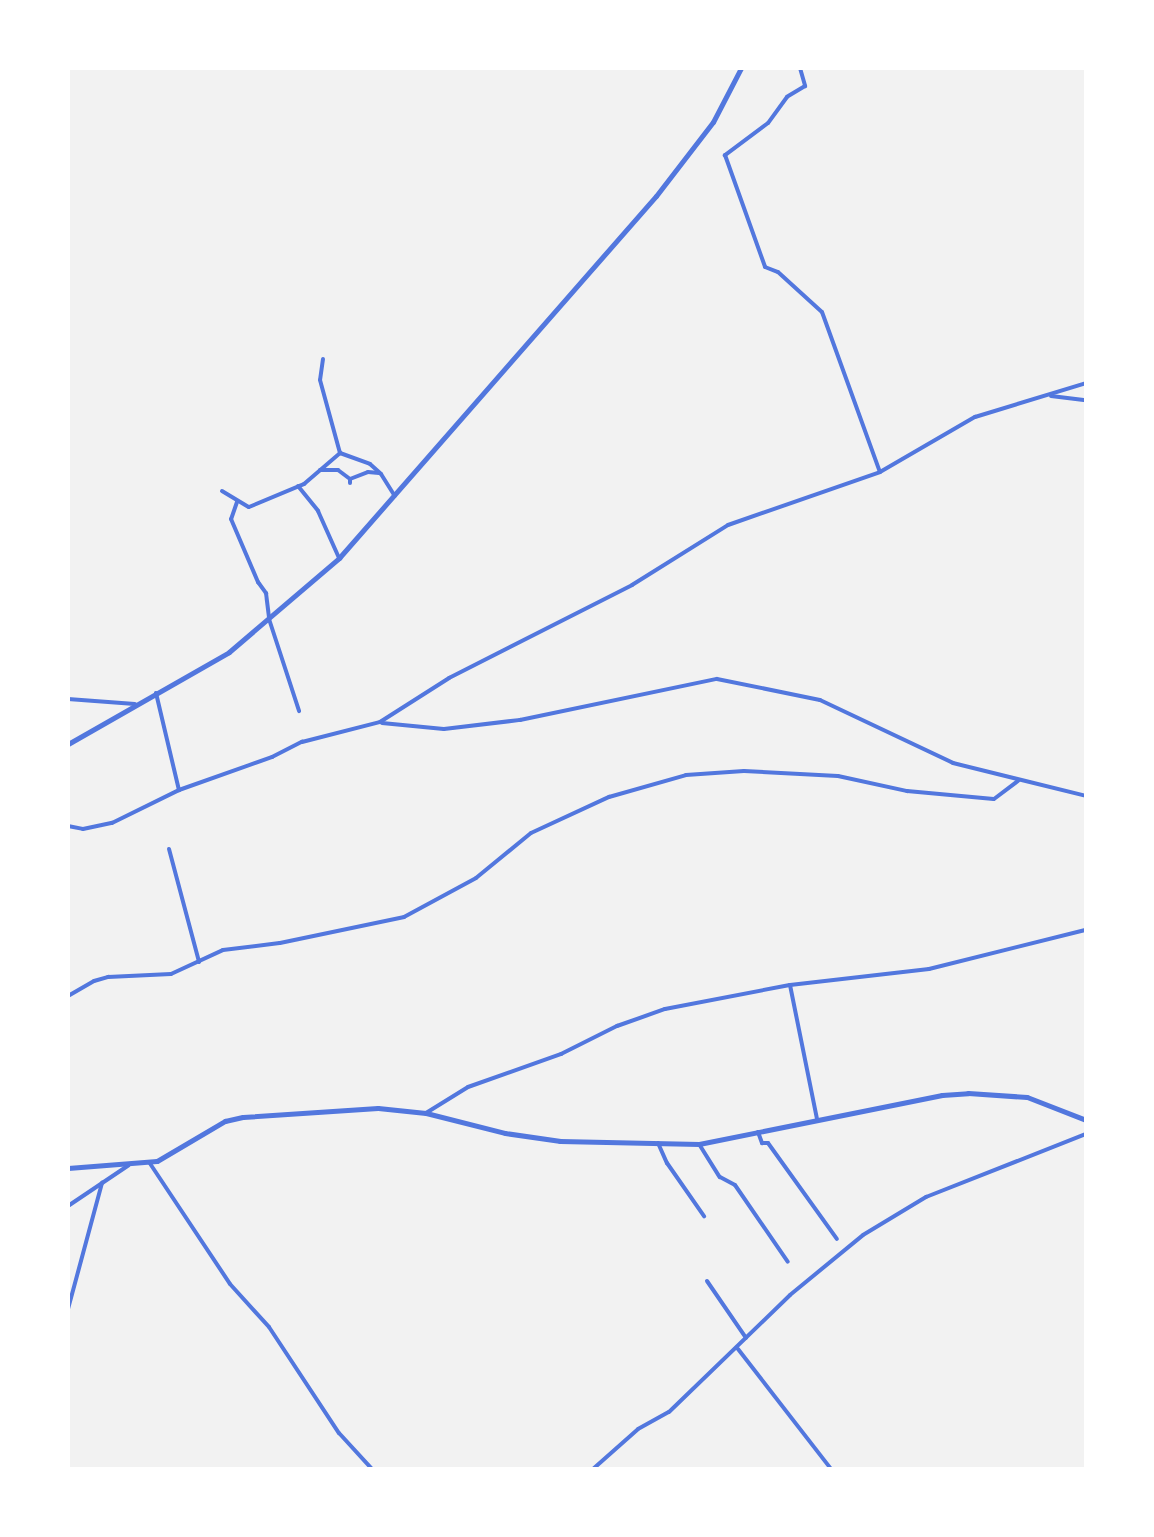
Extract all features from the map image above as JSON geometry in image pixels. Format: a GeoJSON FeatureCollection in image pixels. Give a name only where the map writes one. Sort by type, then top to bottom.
{"type":"FeatureCollection","features":[{"type":"Feature","properties":{"kind":"street"},"geometry":{"type":"LineString","coordinates":[[68,744],[229,652],[339,558],[656,196],[713,122],[741,68]]}},
{"type":"Feature","properties":{"kind":"street"},"geometry":{"type":"LineString","coordinates":[[800,68],[805,86],[787,97],[768,123],[725,155],[765,267],[778,272],[822,312],[880,472]]}},
{"type":"Feature","properties":{"kind":"street"},"geometry":{"type":"LineString","coordinates":[[323,359],[320,380],[340,453]]}},
{"type":"Feature","properties":{"kind":"street"},"geometry":{"type":"LineString","coordinates":[[68,826],[83,829],[112,823],[179,790],[272,757],[302,742],[380,722],[449,678],[632,585],[728,525],[880,472],[956,425],[1086,383]]}},
{"type":"Feature","properties":{"kind":"street"},"geometry":{"type":"LineString","coordinates":[[1049,396],[1086,400]]}},
{"type":"Feature","properties":{"kind":"street"},"geometry":{"type":"LineString","coordinates":[[340,453],[370,464],[381,474],[395,496]]}},
{"type":"Feature","properties":{"kind":"street"},"geometry":{"type":"LineString","coordinates":[[222,491],[249,507],[298,486],[340,453]]}},
{"type":"Feature","properties":{"kind":"street"},"geometry":{"type":"LineString","coordinates":[[320,470],[338,470],[350,481],[368,472],[381,474]]}},
{"type":"Feature","properties":{"kind":"street"},"geometry":{"type":"LineString","coordinates":[[298,486],[318,511],[339,558]]}},
{"type":"Feature","properties":{"kind":"street"},"geometry":{"type":"LineString","coordinates":[[237,502],[231,519],[258,582],[266,593],[269,619],[299,711]]}},
{"type":"Feature","properties":{"kind":"street"},"geometry":{"type":"LineString","coordinates":[[380,722],[444,729],[520,720],[717,679],[820,700],[953,763],[1086,796]]}},
{"type":"Feature","properties":{"kind":"street"},"geometry":{"type":"LineString","coordinates":[[156,693],[179,790]]}},
{"type":"Feature","properties":{"kind":"street"},"geometry":{"type":"LineString","coordinates":[[68,699],[135,704]]}},
{"type":"Feature","properties":{"kind":"street"},"geometry":{"type":"LineString","coordinates":[[68,996],[94,981],[171,974],[223,950],[280,943],[404,917],[476,878],[531,833],[609,797],[686,775],[744,771],[838,776],[907,791],[994,799],[1018,781]]}},
{"type":"Feature","properties":{"kind":"street"},"geometry":{"type":"LineString","coordinates":[[169,849],[199,962]]}},
{"type":"Feature","properties":{"kind":"street"},"geometry":{"type":"LineString","coordinates":[[426,1113],[468,1087],[561,1054],[636,1019],[708,999],[790,985],[929,969],[1086,930]]}},
{"type":"Feature","properties":{"kind":"street"},"geometry":{"type":"LineString","coordinates":[[790,985],[817,1119]]}},
{"type":"Feature","properties":{"kind":"street"},"geometry":{"type":"LineString","coordinates":[[68,1168],[157,1161],[225,1121],[243,1117],[378,1108],[426,1113],[533,1138],[699,1144],[817,1119],[968,1093],[1027,1097],[1084,1119],[1086,1126]]}},
{"type":"Feature","properties":{"kind":"street"},"geometry":{"type":"LineString","coordinates":[[758,1132],[762,1143],[768,1143],[837,1239]]}},
{"type":"Feature","properties":{"kind":"street"},"geometry":{"type":"LineString","coordinates":[[593,1469],[638,1429],[669,1412],[831,1258],[926,1197],[1086,1134]]}},
{"type":"Feature","properties":{"kind":"street"},"geometry":{"type":"LineString","coordinates":[[658,1143],[667,1163],[704,1216]]}},
{"type":"Feature","properties":{"kind":"street"},"geometry":{"type":"LineString","coordinates":[[699,1144],[720,1177],[735,1185],[788,1262]]}},
{"type":"Feature","properties":{"kind":"street"},"geometry":{"type":"LineString","coordinates":[[149,1162],[230,1284],[269,1327],[339,1433],[372,1469]]}},
{"type":"Feature","properties":{"kind":"street"},"geometry":{"type":"LineString","coordinates":[[68,1206],[129,1165]]}},
{"type":"Feature","properties":{"kind":"street"},"geometry":{"type":"LineString","coordinates":[[68,1309],[102,1183]]}},
{"type":"Feature","properties":{"kind":"street"},"geometry":{"type":"LineString","coordinates":[[707,1281],[746,1338]]}},
{"type":"Feature","properties":{"kind":"street"},"geometry":{"type":"LineString","coordinates":[[738,1349],[831,1469]]}}]}
